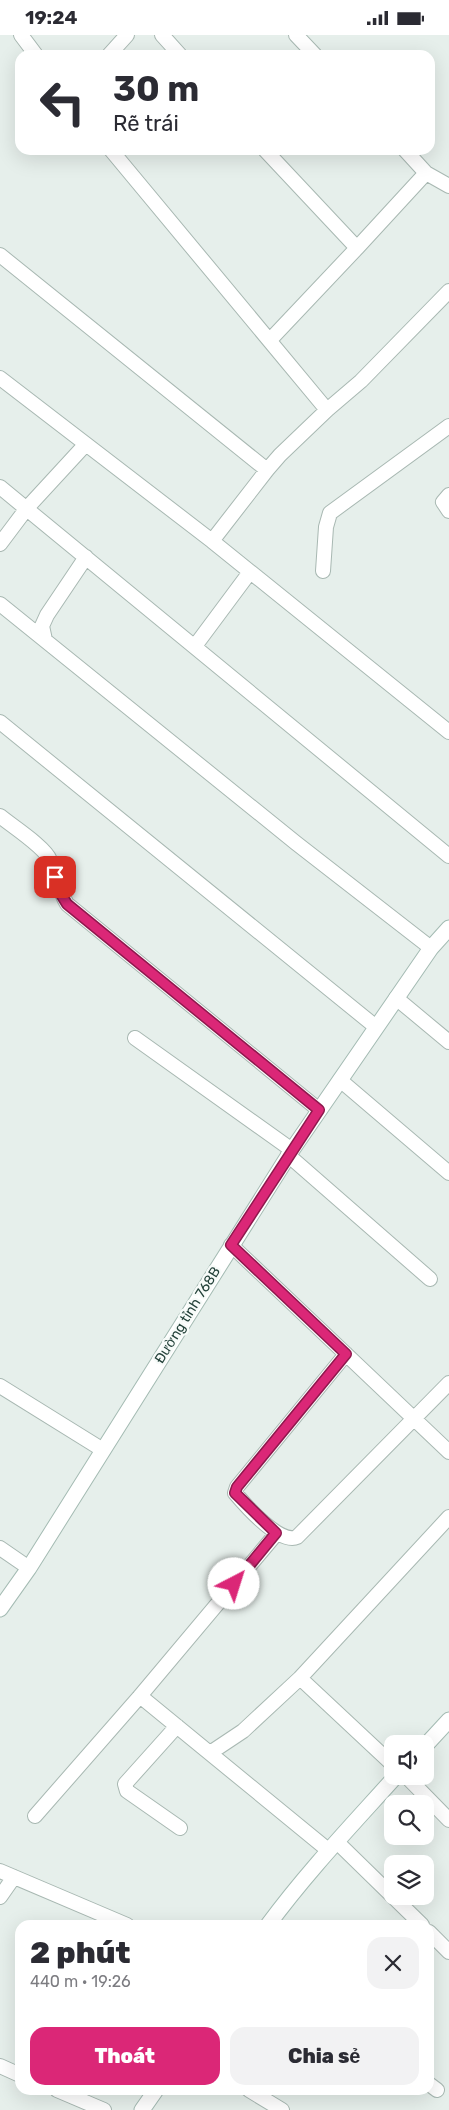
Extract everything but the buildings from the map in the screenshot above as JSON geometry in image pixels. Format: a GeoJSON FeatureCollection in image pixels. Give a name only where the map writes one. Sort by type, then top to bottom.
{"type":"FeatureCollection","features":[{"type":"Feature","properties":{"kind":"street"},"geometry":{"type":"LineString","coordinates":[[21,35],[32,50]]}},
{"type":"Feature","properties":{"kind":"street"},"geometry":{"type":"LineString","coordinates":[[114,50],[127,35]]}},
{"type":"Feature","properties":{"kind":"street"},"geometry":{"type":"LineString","coordinates":[[162,35],[176,50]]}},
{"type":"Feature","properties":{"kind":"street"},"geometry":{"type":"LineString","coordinates":[[296,35],[310,50]]}},
{"type":"Feature","properties":{"kind":"street"},"geometry":{"type":"LineString","coordinates":[[115,155],[327,410]]}},
{"type":"Feature","properties":{"kind":"street"},"geometry":{"type":"LineString","coordinates":[[271,155],[357,248]]}},
{"type":"Feature","properties":{"kind":"street"},"geometry":{"type":"LineString","coordinates":[[410,155],[426,173],[449,186]]}},
{"type":"Feature","properties":{"kind":"street"},"geometry":{"type":"LineString","coordinates":[[270,340],[426,173]]}},
{"type":"Feature","properties":{"kind":"street"},"geometry":{"type":"LineString","coordinates":[[0,255],[266,470]]}},
{"type":"Feature","properties":{"kind":"street"},"geometry":{"type":"LineString","coordinates":[[212,541],[266,470],[327,410],[361,381],[449,291]]}},
{"type":"Feature","properties":{"kind":"street"},"geometry":{"type":"LineString","coordinates":[[0,378],[212,541],[449,732]]}},
{"type":"Feature","properties":{"kind":"street"},"geometry":{"type":"LineString","coordinates":[[323,571],[326,527],[330,513],[449,426]]}},
{"type":"Feature","properties":{"kind":"street"},"geometry":{"type":"LineString","coordinates":[[0,544],[26,508],[85,445]]}},
{"type":"Feature","properties":{"kind":"street"},"geometry":{"type":"LineString","coordinates":[[0,487],[449,856]]}},
{"type":"Feature","properties":{"kind":"street"},"geometry":{"type":"LineString","coordinates":[[449,495],[443,502],[449,511]]}},
{"type":"Feature","properties":{"kind":"street"},"geometry":{"type":"LineString","coordinates":[[45,640],[42,627],[47,615],[86,557]]}},
{"type":"Feature","properties":{"kind":"street"},"geometry":{"type":"LineString","coordinates":[[195,647],[250,572]]}},
{"type":"Feature","properties":{"kind":"street"},"geometry":{"type":"LineString","coordinates":[[0,604],[296,843],[431,948]]}},
{"type":"Feature","properties":{"kind":"street"},"geometry":{"type":"LineString","coordinates":[[0,722],[376,1027]]}},
{"type":"Feature","properties":{"kind":"street"},"geometry":{"type":"LineString","coordinates":[[0,816],[50,858],[59,891],[67,904],[319,1110]]}},
{"type":"Feature","properties":{"kind":"street","name":"Đường tỉnh 768B"},"geometry":{"type":"LineString","coordinates":[[0,1609],[30,1568],[290,1153],[431,948],[449,927]]}},
{"type":"Feature","properties":{"kind":"street"},"geometry":{"type":"LineString","coordinates":[[396,999],[449,1042]]}},
{"type":"Feature","properties":{"kind":"street"},"geometry":{"type":"LineString","coordinates":[[135,1039],[290,1153],[430,1279]]}},
{"type":"Feature","properties":{"kind":"street"},"geometry":{"type":"LineString","coordinates":[[340,1081],[449,1173]]}},
{"type":"Feature","properties":{"kind":"street"},"geometry":{"type":"LineString","coordinates":[[231,1245],[449,1452]]}},
{"type":"Feature","properties":{"kind":"street"},"geometry":{"type":"LineString","coordinates":[[346,1354],[237,1487],[235,1493],[276,1533],[286,1539],[297,1537],[449,1383]]}},
{"type":"Feature","properties":{"kind":"street"},"geometry":{"type":"LineString","coordinates":[[0,1386],[103,1450]]}},
{"type":"Feature","properties":{"kind":"street"},"geometry":{"type":"LineString","coordinates":[[210,1753],[243,1731],[300,1678],[449,1517]]}},
{"type":"Feature","properties":{"kind":"street"},"geometry":{"type":"LineString","coordinates":[[35,1816],[140,1696],[276,1533]]}},
{"type":"Feature","properties":{"kind":"street"},"geometry":{"type":"LineString","coordinates":[[0,1548],[30,1568]]}},
{"type":"Feature","properties":{"kind":"street"},"geometry":{"type":"LineString","coordinates":[[300,1678],[384,1757]]}},
{"type":"Feature","properties":{"kind":"street"},"geometry":{"type":"LineString","coordinates":[[140,1696],[210,1753],[332,1846],[416,1920]]}},
{"type":"Feature","properties":{"kind":"street"},"geometry":{"type":"LineString","coordinates":[[434,1736],[449,1720]]}},
{"type":"Feature","properties":{"kind":"street"},"geometry":{"type":"LineString","coordinates":[[177,1726],[125,1784],[127,1791],[180,1829]]}},
{"type":"Feature","properties":{"kind":"street"},"geometry":{"type":"LineString","coordinates":[[272,1920],[332,1846],[388,1785]]}},
{"type":"Feature","properties":{"kind":"street"},"geometry":{"type":"LineString","coordinates":[[415,1785],[449,1820]]}},
{"type":"Feature","properties":{"kind":"street"},"geometry":{"type":"LineString","coordinates":[[0,1871],[114,1920]]}},
{"type":"Feature","properties":{"kind":"street"},"geometry":{"type":"LineString","coordinates":[[0,1897],[14,1877]]}},
{"type":"Feature","properties":{"kind":"street"},"geometry":{"type":"LineString","coordinates":[[434,1937],[449,1952]]}},
{"type":"Feature","properties":{"kind":"street"},"geometry":{"type":"LineString","coordinates":[[0,2066],[15,2073]]}},
{"type":"Feature","properties":{"kind":"street"},"geometry":{"type":"LineString","coordinates":[[69,2095],[104,2110]]}},
{"type":"Feature","properties":{"kind":"street"},"geometry":{"type":"LineString","coordinates":[[142,2110],[152,2095]]}},
{"type":"Feature","properties":{"kind":"street"},"geometry":{"type":"LineString","coordinates":[[257,2095],[282,2110]]}},
{"type":"Feature","properties":{"kind":"route"},"geometry":{"type":"LineString","coordinates":[[55,877],[59,891],[67,904],[319,1110],[231,1245],[346,1354],[237,1487],[235,1493],[276,1533],[234,1584]]}}]}
